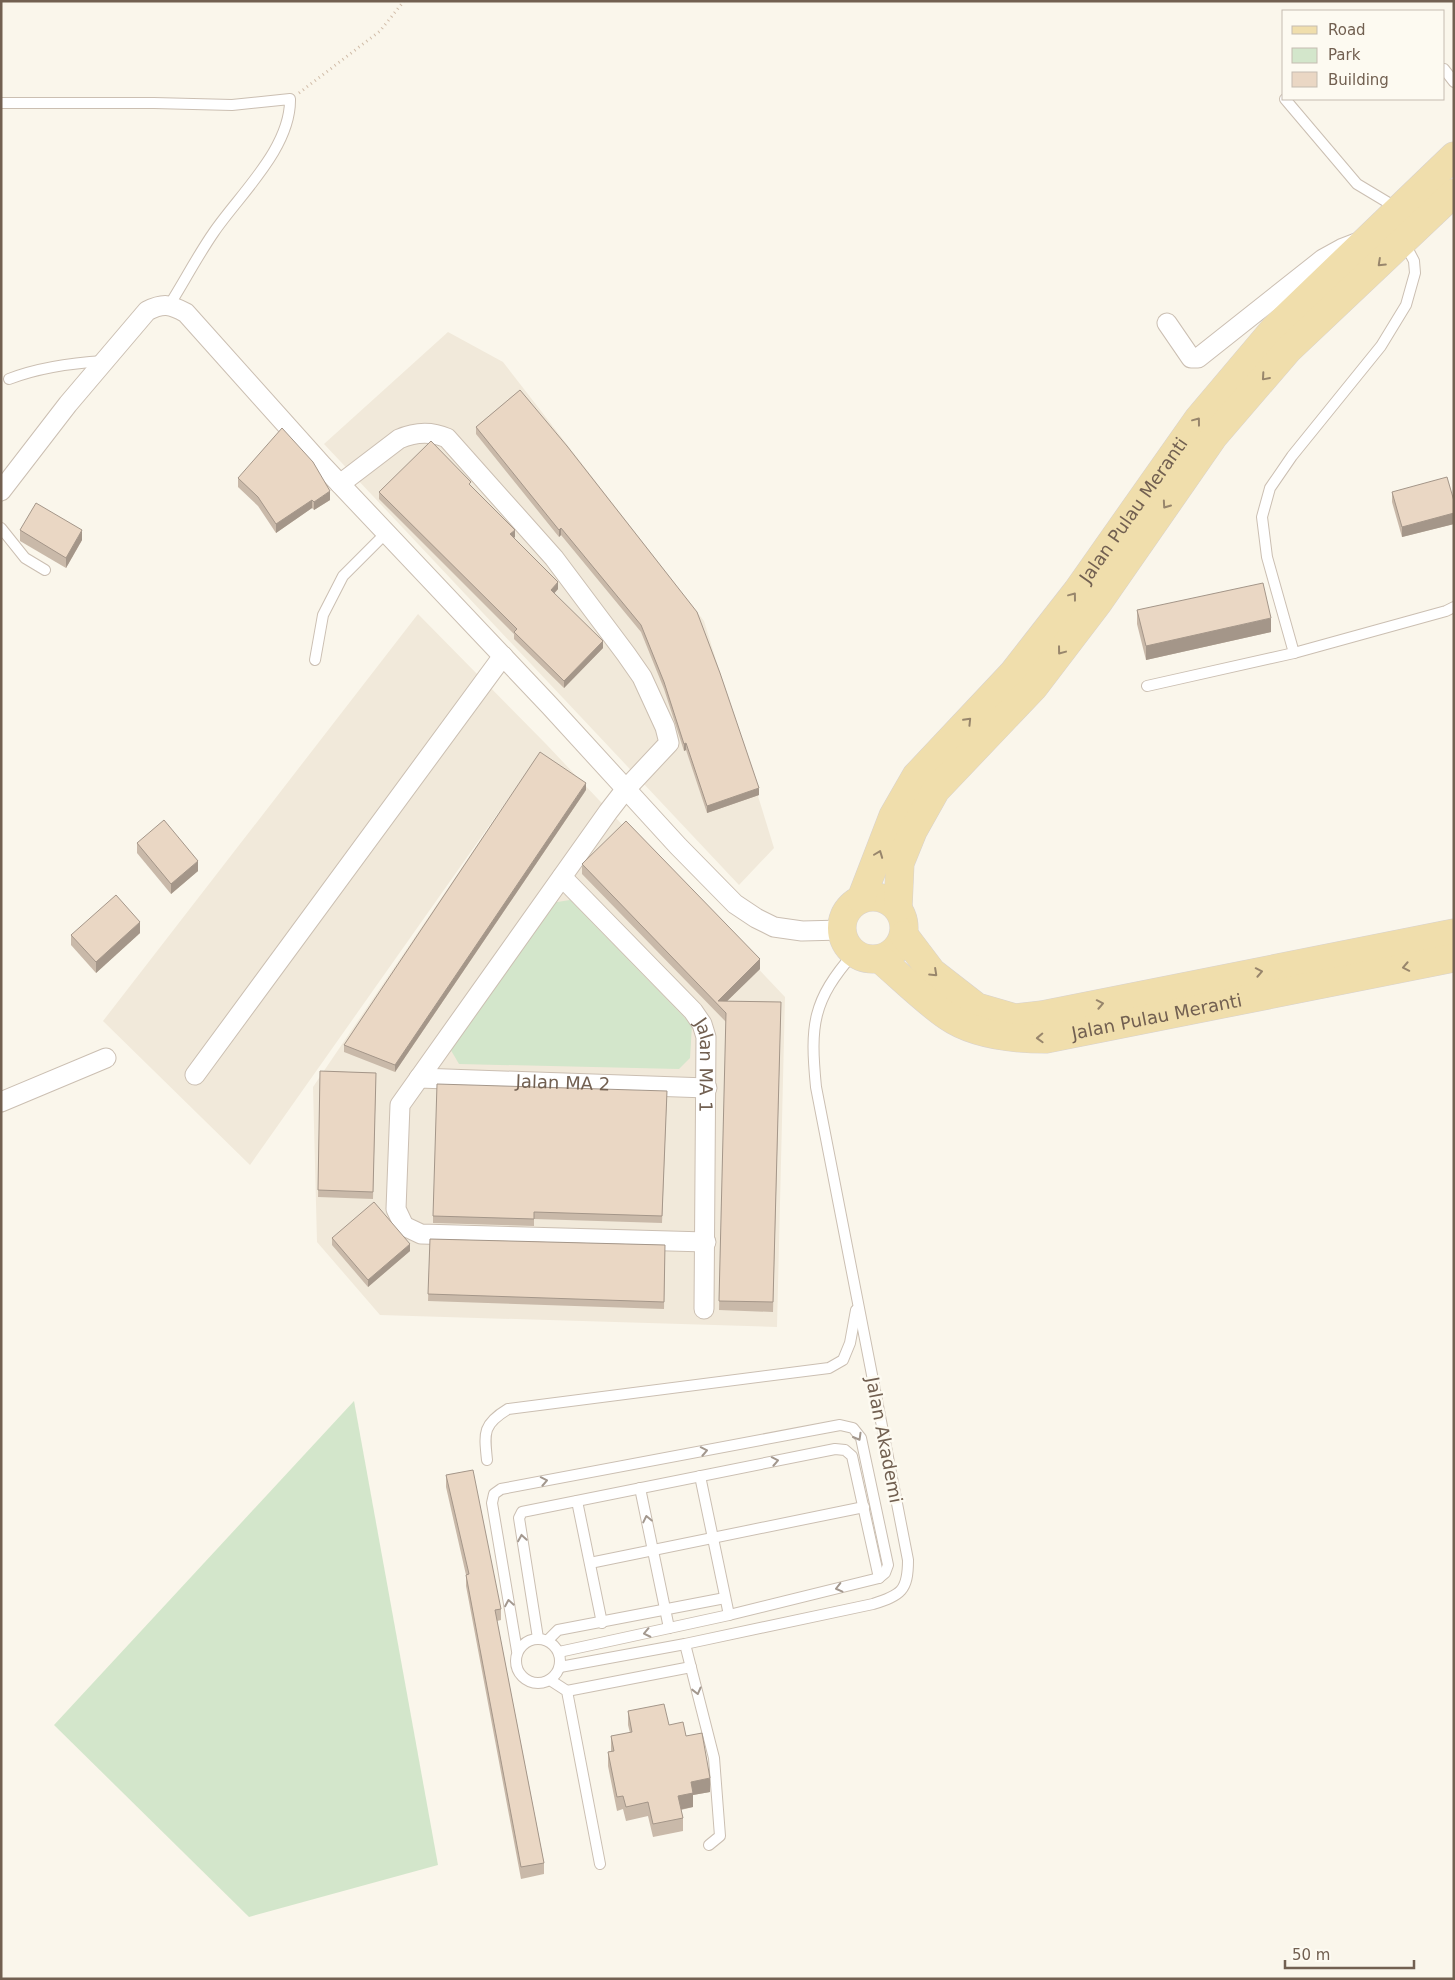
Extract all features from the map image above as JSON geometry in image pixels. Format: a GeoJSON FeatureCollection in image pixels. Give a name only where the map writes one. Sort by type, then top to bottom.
{"type":"FeatureCollection","features":[{"type":"Feature","properties":{"kind":"main road","name":"Jalan Pulau Meranti"},"geometry":{"type":"LineString","coordinates":[[861,899],[893,816],[916,776],[1013,673],[1077,591],[1204,411],[1274,328],[1454,156]]}},
{"type":"Feature","properties":{"kind":"main road","name":"Jalan Pulau Meranti"},"geometry":{"type":"LineString","coordinates":[[898,908],[900,863],[913,830],[936,790],[1034,687],[1098,603],[1214,436],[1288,350],[1454,193]]}},
{"type":"Feature","properties":{"kind":"main road"},"geometry":{"type":"LineString","coordinates":[[868,897],[884,899],[898,908],[904,926],[904,935],[896,951],[880,959],[862,958],[848,942],[846,912],[861,899],[868,897]]}},
{"type":"Feature","properties":{"kind":"main road","name":"Jalan Pulau Meranti"},"geometry":{"type":"LineString","coordinates":[[904,935],[932,972],[977,1006],[1015,1018],[1061,1012],[1454,933]]}},
{"type":"Feature","properties":{"kind":"main road","name":"Jalan Pulau Meranti"},"geometry":{"type":"LineString","coordinates":[[880,959],[948,1016],[985,1032],[1018,1039],[1046,1039],[1454,958]]}},
{"type":"Feature","properties":{"kind":"street"},"geometry":{"type":"LineString","coordinates":[[1167,323],[1191,358],[1198,358],[1323,259],[1343,248],[1364,241]]}},
{"type":"Feature","properties":{"kind":"street"},"geometry":{"type":"LineString","coordinates":[[1,490],[147,311],[160,305],[170,304],[186,313],[340,484],[503,656],[625,790],[736,904],[756,918],[774,927],[848,942]]}},
{"type":"Feature","properties":{"kind":"street"},"geometry":{"type":"LineString","coordinates":[[340,484],[399,439],[410,434],[435,433],[447,438],[554,558],[642,677],[665,727],[669,743],[625,790],[400,1105],[396,1209],[404,1226],[421,1234],[706,1242]]}},
{"type":"Feature","properties":{"kind":"street"},"geometry":{"type":"LineString","coordinates":[[195,1075],[503,656]]}},
{"type":"Feature","properties":{"kind":"street","name":"Jalan MA 1"},"geometry":{"type":"LineString","coordinates":[[562,877],[697,1018],[706,1037],[706,1242],[704,1309]]}},
{"type":"Feature","properties":{"kind":"street"},"geometry":{"type":"LineString","coordinates":[[1,1102],[106,1058]]}},
{"type":"Feature","properties":{"kind":"street","name":"Jalan MA 2"},"geometry":{"type":"LineString","coordinates":[[419,1078],[707,1088]]}},
{"type":"Feature","properties":{"kind":"lane"},"geometry":{"type":"LineString","coordinates":[[1445,70],[1454,82]]}},
{"type":"Feature","properties":{"kind":"lane"},"geometry":{"type":"LineString","coordinates":[[1,103],[154,102],[232,105],[290,99],[290,114],[282,137],[256,177],[214,233],[170,304]]}},
{"type":"Feature","properties":{"kind":"lane"},"geometry":{"type":"LineString","coordinates":[[1287,100],[1357,184],[1398,209]]}},
{"type":"Feature","properties":{"kind":"lane"},"geometry":{"type":"LineString","coordinates":[[1294,653],[1267,557],[1262,517],[1270,488],[1292,456],[1381,346],[1406,305],[1415,274],[1414,260],[1404,242]]}},
{"type":"Feature","properties":{"kind":"lane"},"geometry":{"type":"LineString","coordinates":[[9,379],[31,371],[67,364],[105,361]]}},
{"type":"Feature","properties":{"kind":"lane"},"geometry":{"type":"LineString","coordinates":[[1,528],[25,558],[45,570]]}},
{"type":"Feature","properties":{"kind":"lane"},"geometry":{"type":"LineString","coordinates":[[315,660],[323,615],[343,576],[386,533]]}},
{"type":"Feature","properties":{"kind":"lane"},"geometry":{"type":"LineString","coordinates":[[1147,686],[1294,653],[1454,607]]}},
{"type":"Feature","properties":{"kind":"lane","name":"Jalan Akademi"},"geometry":{"type":"LineString","coordinates":[[560,1667],[685,1644],[873,1604],[895,1597],[908,1580],[908,1560],[816,1087],[813,1053],[815,1023],[822,995],[834,975],[848,942]]}},
{"type":"Feature","properties":{"kind":"lane"},"geometry":{"type":"LineString","coordinates":[[487,1460],[484,1434],[493,1418],[508,1409],[828,1368],[843,1360],[850,1343],[857,1304]]}},
{"type":"Feature","properties":{"kind":"lane"},"geometry":{"type":"LineString","coordinates":[[559,1652],[728,1615],[879,1578],[885,1573],[888,1565],[861,1438],[853,1428],[840,1425],[501,1489],[494,1494],[492,1503],[517,1651],[515,1663],[519,1674],[528,1682],[539,1684],[550,1680],[560,1667],[559,1652],[543,1639],[519,1518],[522,1512],[835,1449],[845,1450],[852,1456],[879,1578]]}},
{"type":"Feature","properties":{"kind":"lane"},"geometry":{"type":"LineString","coordinates":[[700,1476],[728,1615]]}},
{"type":"Feature","properties":{"kind":"lane"},"geometry":{"type":"LineString","coordinates":[[640,1488],[668,1628]]}},
{"type":"Feature","properties":{"kind":"lane"},"geometry":{"type":"LineString","coordinates":[[577,1501],[602,1623]]}},
{"type":"Feature","properties":{"kind":"lane"},"geometry":{"type":"LineString","coordinates":[[590,1563],[864,1507]]}},
{"type":"Feature","properties":{"kind":"lane"},"geometry":{"type":"LineString","coordinates":[[517,1651],[526,1641],[543,1639],[558,1630],[725,1598]]}},
{"type":"Feature","properties":{"kind":"lane"},"geometry":{"type":"LineString","coordinates":[[685,1644],[714,1758],[720,1836],[709,1844]]}},
{"type":"Feature","properties":{"kind":"lane"},"geometry":{"type":"LineString","coordinates":[[550,1680],[568,1692],[691,1667]]}},
{"type":"Feature","properties":{"kind":"lane"},"geometry":{"type":"LineString","coordinates":[[568,1692],[600,1864]]}},
{"type":"Feature","properties":{"kind":"path"},"geometry":{"type":"LineString","coordinates":[[290,99],[380,31],[404,1]]}},
{"type":"Feature","properties":{"kind":"shaded area"},"geometry":{"type":"Polygon","coordinates":[[[448,332],[503,362],[704,621],[774,848],[739,885],[324,444],[448,332]]]}},
{"type":"Feature","properties":{"kind":"shaded area"},"geometry":{"type":"Polygon","coordinates":[[[418,614],[546,744],[785,997],[777,1327],[380,1315],[317,1242],[313,1087],[520,782],[250,1165],[103,1021],[418,614]]]}},
{"type":"Feature","properties":{"kind":"green space"},"geometry":{"type":"Polygon","coordinates":[[[570,900],[692,1025],[690,1058],[679,1069],[459,1064],[449,1047],[551,903],[570,900]]]}},
{"type":"Feature","properties":{"kind":"green space"},"geometry":{"type":"Polygon","coordinates":[[[354,1401],[438,1865],[249,1917],[54,1725],[354,1401]]]}},
{"type":"Feature","properties":{"kind":"building"},"geometry":{"type":"Polygon","coordinates":[[[520,390],[567,446],[697,612],[759,788],[707,806],[664,682],[641,625],[561,528],[559,530],[476,427],[520,390]]]}},
{"type":"Feature","properties":{"kind":"building"},"geometry":{"type":"Polygon","coordinates":[[[282,428],[313,462],[330,491],[314,502],[312,500],[276,524],[258,497],[238,478],[282,428]]]}},
{"type":"Feature","properties":{"kind":"building"},"geometry":{"type":"Polygon","coordinates":[[[431,441],[471,482],[469,484],[515,530],[510,534],[558,582],[551,590],[603,641],[564,681],[514,632],[517,629],[379,492],[431,441]]]}},
{"type":"Feature","properties":{"kind":"building"},"geometry":{"type":"Polygon","coordinates":[[[1447,477],[1454,501],[1454,513],[1402,527],[1392,492],[1447,477]]]}},
{"type":"Feature","properties":{"kind":"building"},"geometry":{"type":"Polygon","coordinates":[[[36,503],[82,530],[66,558],[20,530],[36,503]]]}},
{"type":"Feature","properties":{"kind":"building"},"geometry":{"type":"Polygon","coordinates":[[[1263,583],[1271,618],[1146,646],[1137,610],[1263,583]]]}},
{"type":"Feature","properties":{"kind":"building"},"geometry":{"type":"Polygon","coordinates":[[[540,752],[586,783],[395,1065],[344,1045],[540,752]]]}},
{"type":"Feature","properties":{"kind":"building"},"geometry":{"type":"Polygon","coordinates":[[[164,820],[198,861],[171,884],[137,843],[164,820]]]}},
{"type":"Feature","properties":{"kind":"building"},"geometry":{"type":"Polygon","coordinates":[[[626,821],[760,959],[718,1001],[781,1002],[773,1302],[719,1301],[726,1013],[582,864],[626,821]]]}},
{"type":"Feature","properties":{"kind":"building"},"geometry":{"type":"Polygon","coordinates":[[[116,895],[140,922],[96,962],[71,935],[116,895]]]}},
{"type":"Feature","properties":{"kind":"building"},"geometry":{"type":"Polygon","coordinates":[[[320,1071],[376,1073],[373,1192],[318,1190],[320,1071]]]}},
{"type":"Feature","properties":{"kind":"building"},"geometry":{"type":"Polygon","coordinates":[[[437,1084],[667,1091],[662,1216],[534,1212],[534,1219],[433,1216],[437,1084]]]}},
{"type":"Feature","properties":{"kind":"building"},"geometry":{"type":"Polygon","coordinates":[[[374,1202],[410,1244],[368,1280],[332,1238],[374,1202]]]}},
{"type":"Feature","properties":{"kind":"building"},"geometry":{"type":"Polygon","coordinates":[[[430,1239],[665,1245],[664,1302],[428,1294],[430,1239]]]}},
{"type":"Feature","properties":{"kind":"building"},"geometry":{"type":"Polygon","coordinates":[[[473,1470],[501,1609],[495,1610],[544,1863],[521,1867],[466,1575],[469,1574],[446,1475],[473,1470]]]}},
{"type":"Feature","properties":{"kind":"building"},"geometry":{"type":"Polygon","coordinates":[[[664,1704],[669,1725],[683,1722],[686,1736],[702,1733],[710,1778],[691,1782],[693,1793],[678,1796],[683,1818],[653,1824],[648,1802],[626,1807],[623,1796],[617,1797],[608,1752],[614,1751],[611,1736],[632,1732],[628,1711],[664,1704]]]}}]}
